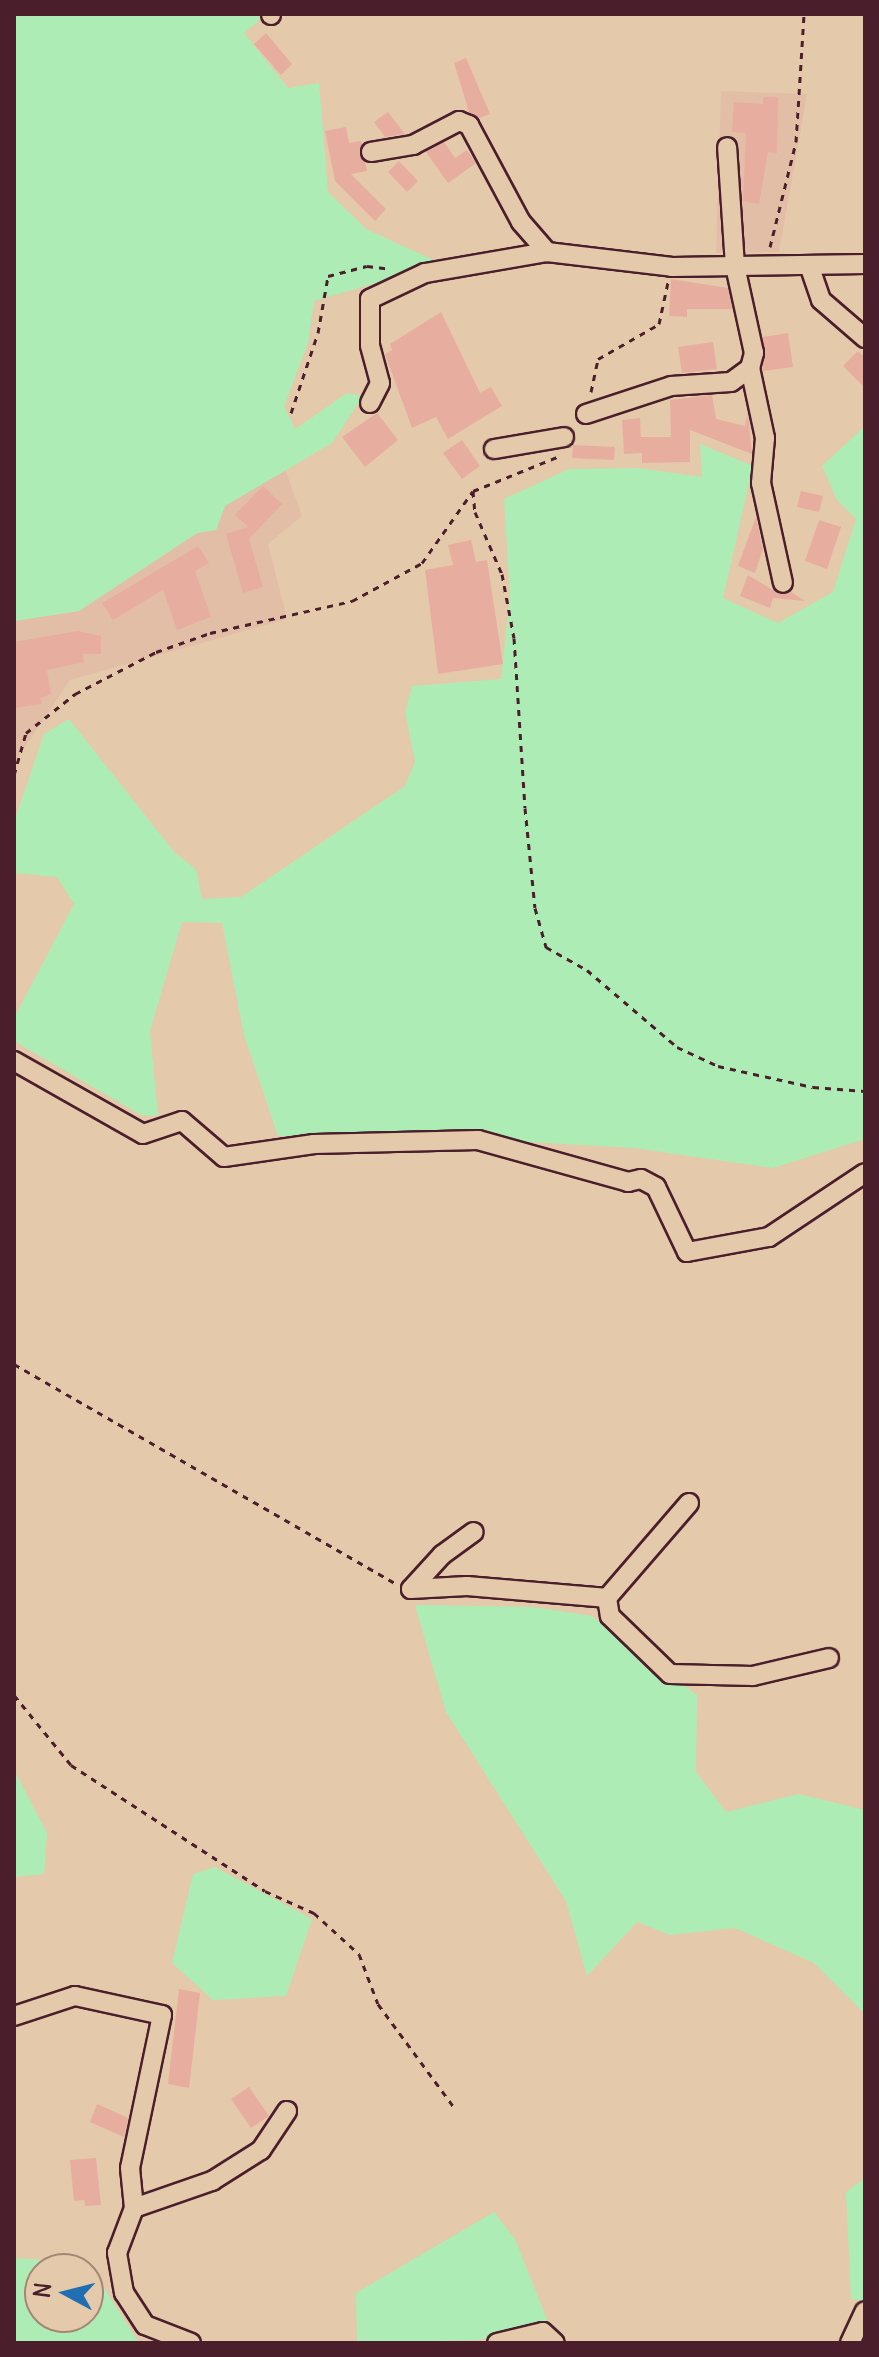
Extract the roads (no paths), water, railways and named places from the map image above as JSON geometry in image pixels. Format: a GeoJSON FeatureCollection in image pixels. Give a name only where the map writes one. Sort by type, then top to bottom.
{"type":"FeatureCollection","features":[{"type":"Feature","properties":{"kind":"street"},"geometry":{"type":"LineString","coordinates":[[371,152],[413,145],[459,121],[469,125],[521,222],[547,252]]}},
{"type":"Feature","properties":{"kind":"street"},"geometry":{"type":"LineString","coordinates":[[727,147],[735,266],[754,353],[750,368],[765,438],[761,483],[783,583]]}},
{"type":"Feature","properties":{"kind":"street"},"geometry":{"type":"LineString","coordinates":[[370,403],[380,383],[370,345],[370,299],[425,273],[547,252],[672,267],[865,264]]}},
{"type":"Feature","properties":{"kind":"street"},"geometry":{"type":"LineString","coordinates":[[809,265],[821,300],[865,338]]}},
{"type":"Feature","properties":{"kind":"street"},"geometry":{"type":"LineString","coordinates":[[586,414],[671,386],[731,382],[750,368]]}},
{"type":"Feature","properties":{"kind":"street"},"geometry":{"type":"LineString","coordinates":[[494,449],[564,437]]}},
{"type":"Feature","properties":{"kind":"street"},"geometry":{"type":"LineString","coordinates":[[14,1061],[143,1134],[182,1121],[224,1157],[314,1144],[478,1140],[628,1182],[641,1179],[656,1187],[687,1252],[769,1237],[865,1173]]}},
{"type":"Feature","properties":{"kind":"street"},"geometry":{"type":"LineString","coordinates":[[607,1598],[689,1503]]}},
{"type":"Feature","properties":{"kind":"street"},"geometry":{"type":"LineString","coordinates":[[474,1532],[442,1555],[411,1589],[467,1586],[607,1598]]}},
{"type":"Feature","properties":{"kind":"street"},"geometry":{"type":"LineString","coordinates":[[607,1598],[610,1616],[670,1674],[753,1676],[829,1658]]}},
{"type":"Feature","properties":{"kind":"street"},"geometry":{"type":"LineString","coordinates":[[14,2016],[75,1996],[162,2015],[130,2168],[134,2208],[117,2253],[124,2293],[145,2325],[191,2343]]}},
{"type":"Feature","properties":{"kind":"street"},"geometry":{"type":"LineString","coordinates":[[134,2208],[212,2181],[261,2150],[287,2111]]}},
{"type":"Feature","properties":{"kind":"street"},"geometry":{"type":"LineString","coordinates":[[850,2343],[865,2311]]}},
{"type":"Feature","properties":{"kind":"street"},"geometry":{"type":"LineString","coordinates":[[497,2343],[543,2332],[555,2343]]}}]}
